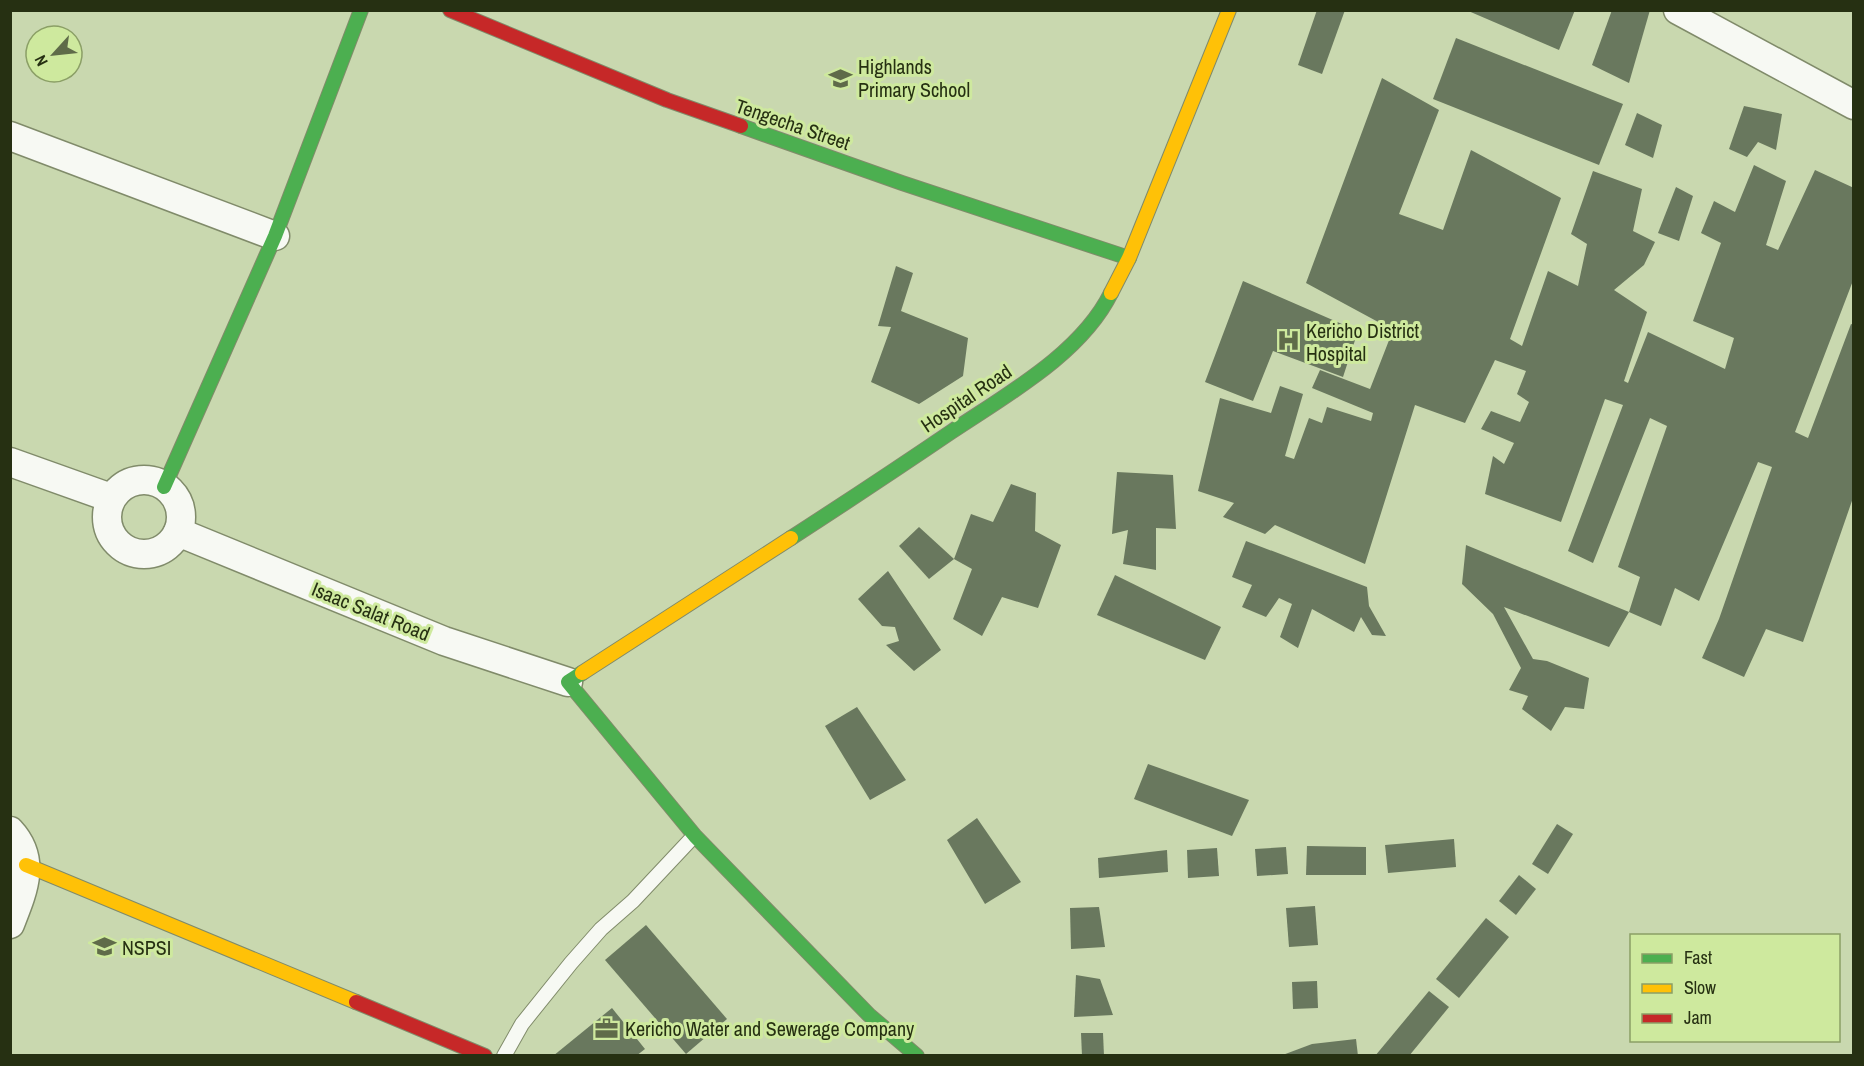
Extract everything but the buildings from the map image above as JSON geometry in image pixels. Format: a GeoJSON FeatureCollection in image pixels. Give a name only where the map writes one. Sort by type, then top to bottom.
{"type":"FeatureCollection","features":[{"type":"Feature","properties":{"kind":"street"},"geometry":{"type":"LineString","coordinates":[[164,487],[275,236],[361,10]]}},
{"type":"Feature","properties":{"kind":"street","name":"Tengecha Street"},"geometry":{"type":"LineString","coordinates":[[450,10],[667,100],[902,183],[1129,258]]}},
{"type":"Feature","properties":{"kind":"street","name":"Hospital Road"},"geometry":{"type":"LineString","coordinates":[[568,682],[873,485],[1029,380],[1069,347],[1102,312],[1129,258],[1229,10]]}},
{"type":"Feature","properties":{"kind":"street"},"geometry":{"type":"LineString","coordinates":[[1678,10],[1854,105]]}},
{"type":"Feature","properties":{"kind":"street"},"geometry":{"type":"LineString","coordinates":[[10,136],[275,236]]}},
{"type":"Feature","properties":{"kind":"street"},"geometry":{"type":"LineString","coordinates":[[10,462],[111,498]]}},
{"type":"Feature","properties":{"kind":"street"},"geometry":{"type":"LineString","coordinates":[[144,480],[164,487],[174,495],[179,507],[178,532],[160,551],[135,554],[124,549],[114,540],[108,528],[107,516],[111,498],[120,489],[144,480]]}},
{"type":"Feature","properties":{"kind":"street","name":"Isaac Salat Road"},"geometry":{"type":"LineString","coordinates":[[178,532],[444,641],[568,682]]}},
{"type":"Feature","properties":{"kind":"street"},"geometry":{"type":"LineString","coordinates":[[568,682],[694,836],[869,1015],[917,1056]]}},
{"type":"Feature","properties":{"kind":"street"},"geometry":{"type":"LineString","coordinates":[[10,831],[24,849],[26,865],[23,890],[10,924]]}},
{"type":"Feature","properties":{"kind":"street"},"geometry":{"type":"LineString","coordinates":[[26,865],[485,1056]]}},
{"type":"Feature","properties":{"kind":"lane"},"geometry":{"type":"LineString","coordinates":[[504,1056],[522,1023],[559,977],[601,929],[633,901],[694,836]]}},
{"type":"Feature","properties":{"kind":"traffic: fast"},"geometry":{"type":"LineString","coordinates":[[164,487],[275,236],[361,10]]}},
{"type":"Feature","properties":{"kind":"traffic: fast"},"geometry":{"type":"LineString","coordinates":[[741,126],[902,183],[1129,258]]}},
{"type":"Feature","properties":{"kind":"traffic: fast"},"geometry":{"type":"LineString","coordinates":[[791,538],[1040,372],[1081,335],[1098,315],[1111,293]]}},
{"type":"Feature","properties":{"kind":"traffic: fast"},"geometry":{"type":"LineString","coordinates":[[582,673],[568,682],[695,836],[869,1015],[917,1056]]}},
{"type":"Feature","properties":{"kind":"traffic: slow"},"geometry":{"type":"LineString","coordinates":[[1111,293],[1129,258],[1229,10]]}},
{"type":"Feature","properties":{"kind":"traffic: slow"},"geometry":{"type":"LineString","coordinates":[[582,673],[791,538]]}},
{"type":"Feature","properties":{"kind":"traffic: slow"},"geometry":{"type":"LineString","coordinates":[[26,865],[356,1002]]}},
{"type":"Feature","properties":{"kind":"traffic: jam"},"geometry":{"type":"LineString","coordinates":[[450,10],[667,100],[741,126]]}},
{"type":"Feature","properties":{"kind":"traffic: jam"},"geometry":{"type":"LineString","coordinates":[[356,1002],[485,1056]]}},
{"type":"Feature","properties":{"kind":"place","name":"Highlands Primary School"},"geometry":{"type":"Point","coordinates":[840,78]}},
{"type":"Feature","properties":{"kind":"place","name":"Kericho District Hospital"},"geometry":{"type":"Point","coordinates":[1288,341]}},
{"type":"Feature","properties":{"kind":"place","name":"NSPSI"},"geometry":{"type":"Point","coordinates":[104,947]}},
{"type":"Feature","properties":{"kind":"place","name":"Kericho Water and Sewerage Company"},"geometry":{"type":"Point","coordinates":[607,1028]}}]}
